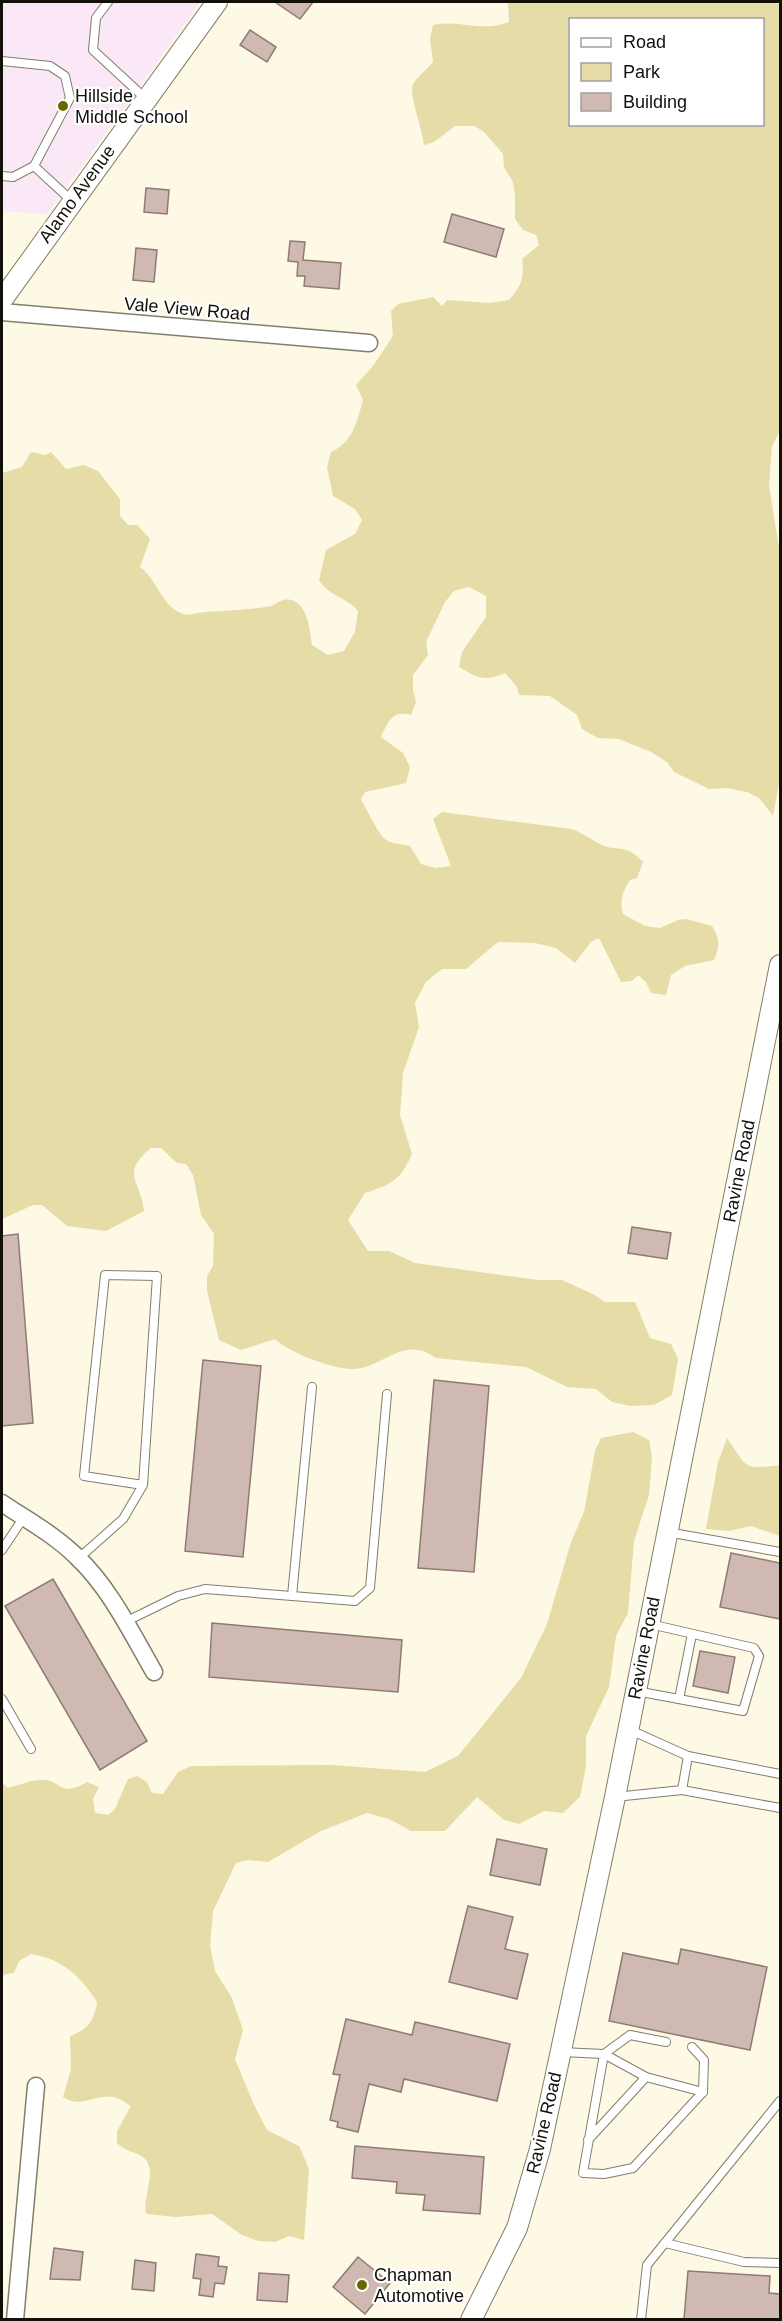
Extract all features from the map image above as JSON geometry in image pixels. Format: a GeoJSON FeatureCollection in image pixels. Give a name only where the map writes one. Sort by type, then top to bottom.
{"type":"FeatureCollection","features":[{"type":"Feature","properties":{"kind":"street","name":"Alamo Avenue"},"geometry":{"type":"LineString","coordinates":[[2,300],[217,2]]}},
{"type":"Feature","properties":{"kind":"street","name":"Vale View Road"},"geometry":{"type":"LineString","coordinates":[[2,312],[369,343]]}},
{"type":"Feature","properties":{"kind":"street","name":"Ravine Road"},"geometry":{"type":"LineString","coordinates":[[471,2319],[517,2228],[540,2149],[615,1797],[780,965]]}},
{"type":"Feature","properties":{"kind":"street"},"geometry":{"type":"LineString","coordinates":[[2,1503],[24,1516],[79,1558],[125,1622],[154,1672]]}},
{"type":"Feature","properties":{"kind":"street"},"geometry":{"type":"LineString","coordinates":[[15,2319],[36,2086]]}},
{"type":"Feature","properties":{"kind":"lane"},"geometry":{"type":"LineString","coordinates":[[108,2],[96,18],[93,50],[146,99]]}},
{"type":"Feature","properties":{"kind":"lane"},"geometry":{"type":"LineString","coordinates":[[2,61],[50,66],[65,76],[70,99],[34,166],[13,177],[2,176]]}},
{"type":"Feature","properties":{"kind":"lane"},"geometry":{"type":"LineString","coordinates":[[34,166],[73,201]]}},
{"type":"Feature","properties":{"kind":"lane"},"geometry":{"type":"LineString","coordinates":[[79,1558],[123,1519],[143,1485],[158,1276],[105,1275],[84,1476],[143,1485]]}},
{"type":"Feature","properties":{"kind":"lane"},"geometry":{"type":"LineString","coordinates":[[292,1596],[312,1387]]}},
{"type":"Feature","properties":{"kind":"lane"},"geometry":{"type":"LineString","coordinates":[[125,1622],[178,1596],[205,1589],[355,1601],[370,1588],[387,1394]]}},
{"type":"Feature","properties":{"kind":"lane"},"geometry":{"type":"LineString","coordinates":[[2,1550],[24,1516]]}},
{"type":"Feature","properties":{"kind":"lane"},"geometry":{"type":"LineString","coordinates":[[667,1532],[780,1552]]}},
{"type":"Feature","properties":{"kind":"lane"},"geometry":{"type":"LineString","coordinates":[[636,1691],[743,1711],[759,1656],[754,1648],[650,1624]]}},
{"type":"Feature","properties":{"kind":"lane"},"geometry":{"type":"LineString","coordinates":[[679,1699],[692,1634]]}},
{"type":"Feature","properties":{"kind":"lane"},"geometry":{"type":"LineString","coordinates":[[2,1699],[31,1749]]}},
{"type":"Feature","properties":{"kind":"lane"},"geometry":{"type":"LineString","coordinates":[[628,1729],[688,1756],[780,1774]]}},
{"type":"Feature","properties":{"kind":"lane"},"geometry":{"type":"LineString","coordinates":[[682,1790],[688,1756]]}},
{"type":"Feature","properties":{"kind":"lane"},"geometry":{"type":"LineString","coordinates":[[615,1797],[682,1790],[780,1808]]}},
{"type":"Feature","properties":{"kind":"lane"},"geometry":{"type":"LineString","coordinates":[[666,2042],[630,2035],[604,2054],[583,2174],[604,2174],[633,2168],[703,2092],[704,2060],[692,2047]]}},
{"type":"Feature","properties":{"kind":"lane"},"geometry":{"type":"LineString","coordinates":[[561,2052],[604,2054],[646,2077],[703,2092]]}},
{"type":"Feature","properties":{"kind":"lane"},"geometry":{"type":"LineString","coordinates":[[588,2140],[646,2077]]}},
{"type":"Feature","properties":{"kind":"lane"},"geometry":{"type":"LineString","coordinates":[[641,2319],[647,2265],[780,2101]]}},
{"type":"Feature","properties":{"kind":"lane"},"geometry":{"type":"LineString","coordinates":[[665,2243],[744,2262],[780,2263]]}},
{"type":"Feature","properties":{"kind":"shaded area","name":"Hillside Middle School"},"geometry":{"type":"Polygon","coordinates":[[[2,2],[201,2],[47,214],[2,211],[2,2]]]}},
{"type":"Feature","properties":{"kind":"green space"},"geometry":{"type":"Polygon","coordinates":[[[508,2],[780,2],[780,431],[772,446],[769,485],[780,554],[780,779],[773,816],[759,798],[747,792],[727,788],[709,789],[674,772],[667,762],[651,752],[619,739],[598,738],[582,729],[577,715],[550,696],[519,695],[517,687],[505,673],[486,678],[471,674],[459,667],[462,652],[486,617],[486,596],[469,587],[454,591],[445,602],[426,642],[428,655],[413,675],[416,702],[411,715],[395,716],[381,737],[403,753],[410,767],[406,783],[365,792],[361,799],[383,837],[391,842],[410,846],[421,864],[436,868],[451,866],[433,819],[442,812],[572,829],[610,848],[631,852],[643,862],[637,878],[630,880],[624,892],[621,905],[623,914],[645,926],[660,928],[686,919],[712,926],[717,935],[718,947],[714,960],[685,966],[671,975],[666,995],[651,993],[646,982],[638,975],[632,981],[621,982],[599,938],[591,942],[575,963],[556,948],[535,943],[498,942],[466,969],[442,969],[426,982],[415,1003],[419,1027],[403,1073],[400,1115],[412,1154],[399,1176],[389,1184],[365,1193],[348,1220],[368,1251],[389,1251],[415,1263],[538,1280],[562,1280],[605,1302],[635,1302],[650,1338],[671,1344],[678,1359],[672,1395],[654,1405],[630,1406],[612,1402],[596,1389],[567,1387],[526,1367],[436,1358],[413,1349],[353,1369],[312,1359],[291,1350],[275,1339],[241,1350],[219,1340],[207,1291],[207,1276],[213,1266],[214,1234],[201,1215],[193,1175],[186,1164],[177,1163],[161,1148],[151,1148],[141,1157],[134,1171],[144,1211],[106,1231],[67,1226],[42,1205],[33,1205],[2,1219],[2,473],[22,467],[31,452],[45,455],[51,452],[66,469],[84,465],[98,471],[120,499],[120,516],[128,525],[137,525],[150,539],[140,567],[175,610],[188,615],[263,607],[283,600],[291,600],[302,608],[306,615],[312,645],[328,655],[344,651],[355,632],[358,611],[349,602],[327,590],[319,580],[326,550],[355,534],[362,520],[355,509],[333,496],[327,467],[331,452],[344,443],[356,424],[363,400],[356,385],[373,366],[393,336],[391,311],[398,304],[433,297],[442,306],[447,300],[489,303],[509,300],[521,281],[522,259],[539,245],[536,235],[523,230],[515,219],[513,182],[504,167],[503,154],[484,132],[475,126],[455,126],[434,142],[424,145],[412,95],[413,84],[433,62],[430,39],[433,25],[499,25],[509,22],[508,2]]]}},
{"type":"Feature","properties":{"kind":"green space"},"geometry":{"type":"Polygon","coordinates":[[[633,1432],[649,1440],[652,1456],[649,1495],[634,1541],[628,1613],[616,1636],[609,1687],[586,1736],[586,1766],[580,1797],[563,1813],[544,1811],[519,1824],[504,1820],[477,1797],[445,1831],[411,1831],[389,1819],[367,1813],[321,1831],[268,1862],[248,1860],[236,1863],[213,1911],[210,1946],[215,1971],[232,1998],[243,2030],[235,2059],[254,2105],[267,2130],[299,2146],[309,2169],[304,2240],[289,2236],[275,2242],[258,2241],[242,2235],[212,2214],[176,2217],[146,2214],[150,2176],[148,2162],[117,2143],[117,2131],[131,2106],[114,2097],[76,2102],[63,2097],[71,2069],[70,2036],[90,2023],[97,2002],[77,1976],[61,1964],[42,1956],[31,1954],[19,1961],[14,1973],[2,1975],[2,1783],[8,1788],[48,1780],[65,1789],[71,1789],[87,1782],[99,1787],[93,1799],[95,1813],[108,1815],[115,1809],[128,1779],[137,1776],[147,1782],[152,1793],[163,1794],[178,1772],[191,1766],[331,1765],[425,1772],[458,1756],[521,1678],[547,1624],[571,1542],[584,1512],[595,1451],[601,1438],[633,1432]]]}},
{"type":"Feature","properties":{"kind":"green space"},"geometry":{"type":"Polygon","coordinates":[[[727,1438],[747,1465],[759,1467],[780,1465],[780,1536],[751,1526],[729,1531],[706,1529],[718,1462],[727,1438]]]}},
{"type":"Feature","properties":{"kind":"building"},"geometry":{"type":"Polygon","coordinates":[[[275,2],[313,2],[300,19],[275,2]]]}},
{"type":"Feature","properties":{"kind":"building"},"geometry":{"type":"Polygon","coordinates":[[[250,30],[276,47],[267,62],[240,45],[250,30]]]}},
{"type":"Feature","properties":{"kind":"building"},"geometry":{"type":"Polygon","coordinates":[[[146,188],[169,190],[167,214],[144,212],[146,188]]]}},
{"type":"Feature","properties":{"kind":"building"},"geometry":{"type":"Polygon","coordinates":[[[452,214],[504,229],[496,257],[444,242],[452,214]]]}},
{"type":"Feature","properties":{"kind":"building"},"geometry":{"type":"Polygon","coordinates":[[[290,241],[305,242],[303,260],[341,263],[339,289],[304,286],[305,276],[297,276],[298,262],[288,261],[290,241]]]}},
{"type":"Feature","properties":{"kind":"building"},"geometry":{"type":"Polygon","coordinates":[[[136,248],[157,250],[154,282],[133,280],[136,248]]]}},
{"type":"Feature","properties":{"kind":"building"},"geometry":{"type":"Polygon","coordinates":[[[632,1227],[671,1233],[667,1259],[628,1253],[632,1227]]]}},
{"type":"Feature","properties":{"kind":"building"},"geometry":{"type":"Polygon","coordinates":[[[18,1234],[33,1423],[2,1426],[2,1236],[18,1234]]]}},
{"type":"Feature","properties":{"kind":"building"},"geometry":{"type":"Polygon","coordinates":[[[203,1360],[261,1366],[243,1557],[185,1551],[203,1360]]]}},
{"type":"Feature","properties":{"kind":"building"},"geometry":{"type":"Polygon","coordinates":[[[434,1380],[489,1386],[474,1572],[418,1568],[434,1380]]]}},
{"type":"Feature","properties":{"kind":"building"},"geometry":{"type":"Polygon","coordinates":[[[731,1553],[780,1563],[780,1619],[720,1607],[731,1553]]]}},
{"type":"Feature","properties":{"kind":"building"},"geometry":{"type":"Polygon","coordinates":[[[53,1579],[147,1741],[100,1770],[5,1606],[53,1579]]]}},
{"type":"Feature","properties":{"kind":"building"},"geometry":{"type":"Polygon","coordinates":[[[212,1623],[402,1640],[398,1692],[209,1677],[212,1623]]]}},
{"type":"Feature","properties":{"kind":"building"},"geometry":{"type":"Polygon","coordinates":[[[700,1651],[735,1657],[728,1693],[693,1686],[700,1651]]]}},
{"type":"Feature","properties":{"kind":"building"},"geometry":{"type":"Polygon","coordinates":[[[497,1839],[547,1849],[540,1885],[490,1875],[497,1839]]]}},
{"type":"Feature","properties":{"kind":"building"},"geometry":{"type":"Polygon","coordinates":[[[468,1906],[513,1917],[505,1949],[528,1954],[517,1999],[449,1982],[468,1906]]]}},
{"type":"Feature","properties":{"kind":"building"},"geometry":{"type":"Polygon","coordinates":[[[681,1949],[767,1967],[750,2050],[609,2021],[623,1953],[678,1964],[681,1949]]]}},
{"type":"Feature","properties":{"kind":"building"},"geometry":{"type":"Polygon","coordinates":[[[346,2019],[412,2035],[415,2022],[510,2044],[497,2101],[404,2079],[401,2092],[369,2084],[358,2132],[337,2127],[338,2122],[330,2120],[340,2075],[333,2074],[346,2019]]]}},
{"type":"Feature","properties":{"kind":"building"},"geometry":{"type":"Polygon","coordinates":[[[355,2146],[484,2157],[480,2214],[423,2210],[425,2195],[396,2193],[397,2182],[352,2178],[355,2146]]]}},
{"type":"Feature","properties":{"kind":"building"},"geometry":{"type":"Polygon","coordinates":[[[54,2248],[83,2252],[80,2280],[50,2279],[54,2248]]]}},
{"type":"Feature","properties":{"kind":"building"},"geometry":{"type":"Polygon","coordinates":[[[196,2254],[219,2257],[218,2266],[227,2267],[224,2284],[215,2283],[213,2297],[199,2295],[201,2279],[193,2278],[196,2254]]]}},
{"type":"Feature","properties":{"kind":"building","name":"Chapman Automotive"},"geometry":{"type":"Polygon","coordinates":[[[358,2257],[390,2283],[365,2314],[333,2287],[358,2257]]]}},
{"type":"Feature","properties":{"kind":"building"},"geometry":{"type":"Polygon","coordinates":[[[135,2260],[156,2263],[154,2291],[132,2289],[135,2260]]]}},
{"type":"Feature","properties":{"kind":"building"},"geometry":{"type":"Polygon","coordinates":[[[688,2271],[770,2276],[769,2293],[780,2294],[780,2319],[684,2319],[688,2271]]]}},
{"type":"Feature","properties":{"kind":"building"},"geometry":{"type":"Polygon","coordinates":[[[259,2273],[289,2275],[287,2302],[257,2300],[259,2273]]]}},
{"type":"Feature","properties":{"kind":"place","name":"Hillside Middle School"},"geometry":{"type":"Point","coordinates":[63,106]}},
{"type":"Feature","properties":{"kind":"place","name":"Chapman Automotive"},"geometry":{"type":"Point","coordinates":[362,2285]}}]}
